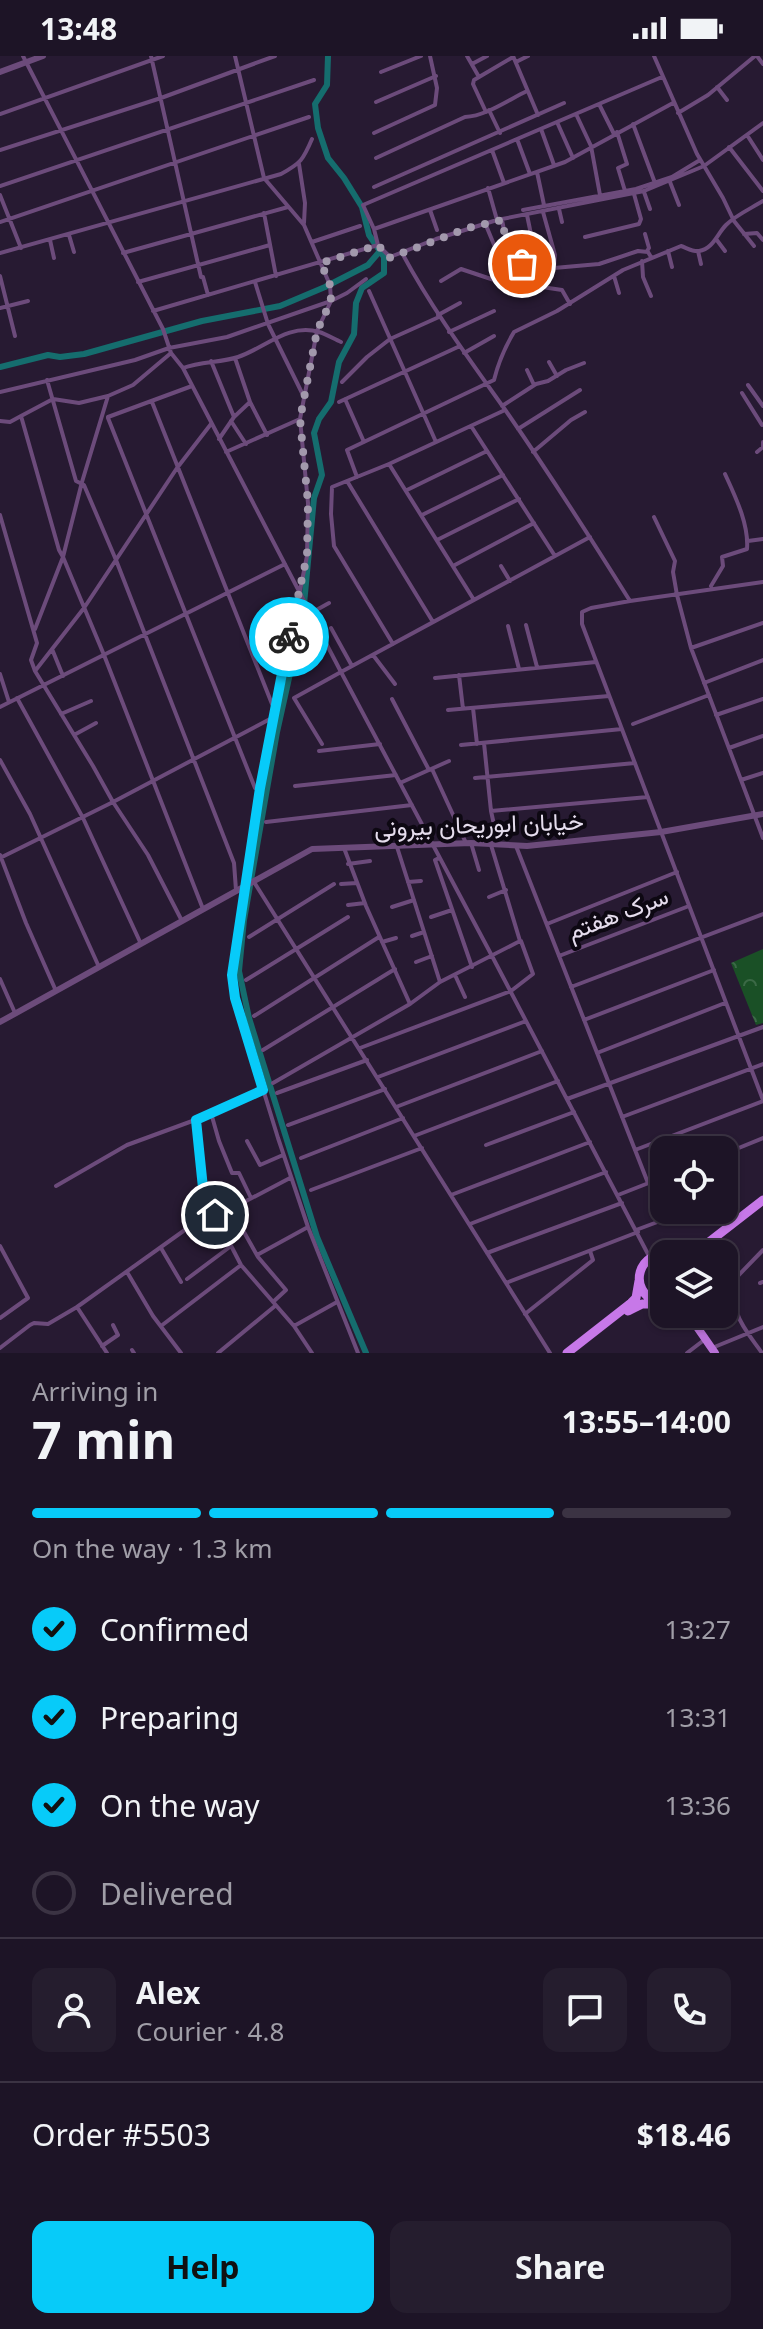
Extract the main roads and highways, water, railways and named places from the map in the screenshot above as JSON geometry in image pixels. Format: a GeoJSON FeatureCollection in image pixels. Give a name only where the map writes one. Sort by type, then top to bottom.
{"type":"FeatureCollection","features":[{"type":"Feature","properties":{"kind":"highway"},"geometry":{"type":"LineString","coordinates":[[712,1240],[763,1200]]}},
{"type":"Feature","properties":{"kind":"highway"},"geometry":{"type":"LineString","coordinates":[[723,1240],[763,1206]]}},
{"type":"Feature","properties":{"kind":"highway"},"geometry":{"type":"LineString","coordinates":[[567,1353],[636,1298],[640,1272],[650,1258]]}},
{"type":"Feature","properties":{"kind":"highway"},"geometry":{"type":"LineString","coordinates":[[639,1281],[650,1298]]}},
{"type":"Feature","properties":{"kind":"highway"},"geometry":{"type":"LineString","coordinates":[[575,1353],[633,1307],[650,1304]]}},
{"type":"Feature","properties":{"kind":"main road"},"geometry":{"type":"LineString","coordinates":[[698,1328],[714,1351]]}},
{"type":"Feature","properties":{"kind":"waterway"},"geometry":{"type":"LineString","coordinates":[[328,56],[327,85],[315,104],[318,128],[328,158],[362,207],[369,235],[384,257],[384,273],[362,288],[356,303],[354,334],[339,362],[331,402],[314,433],[322,475],[314,498],[303,615],[277,732],[244,920],[239,971],[249,1018],[317,1237],[366,1353]]}},
{"type":"Feature","properties":{"kind":"waterway"},"geometry":{"type":"LineString","coordinates":[[0,367],[48,355],[84,354],[202,321],[280,306],[368,265],[380,251]]}}]}
